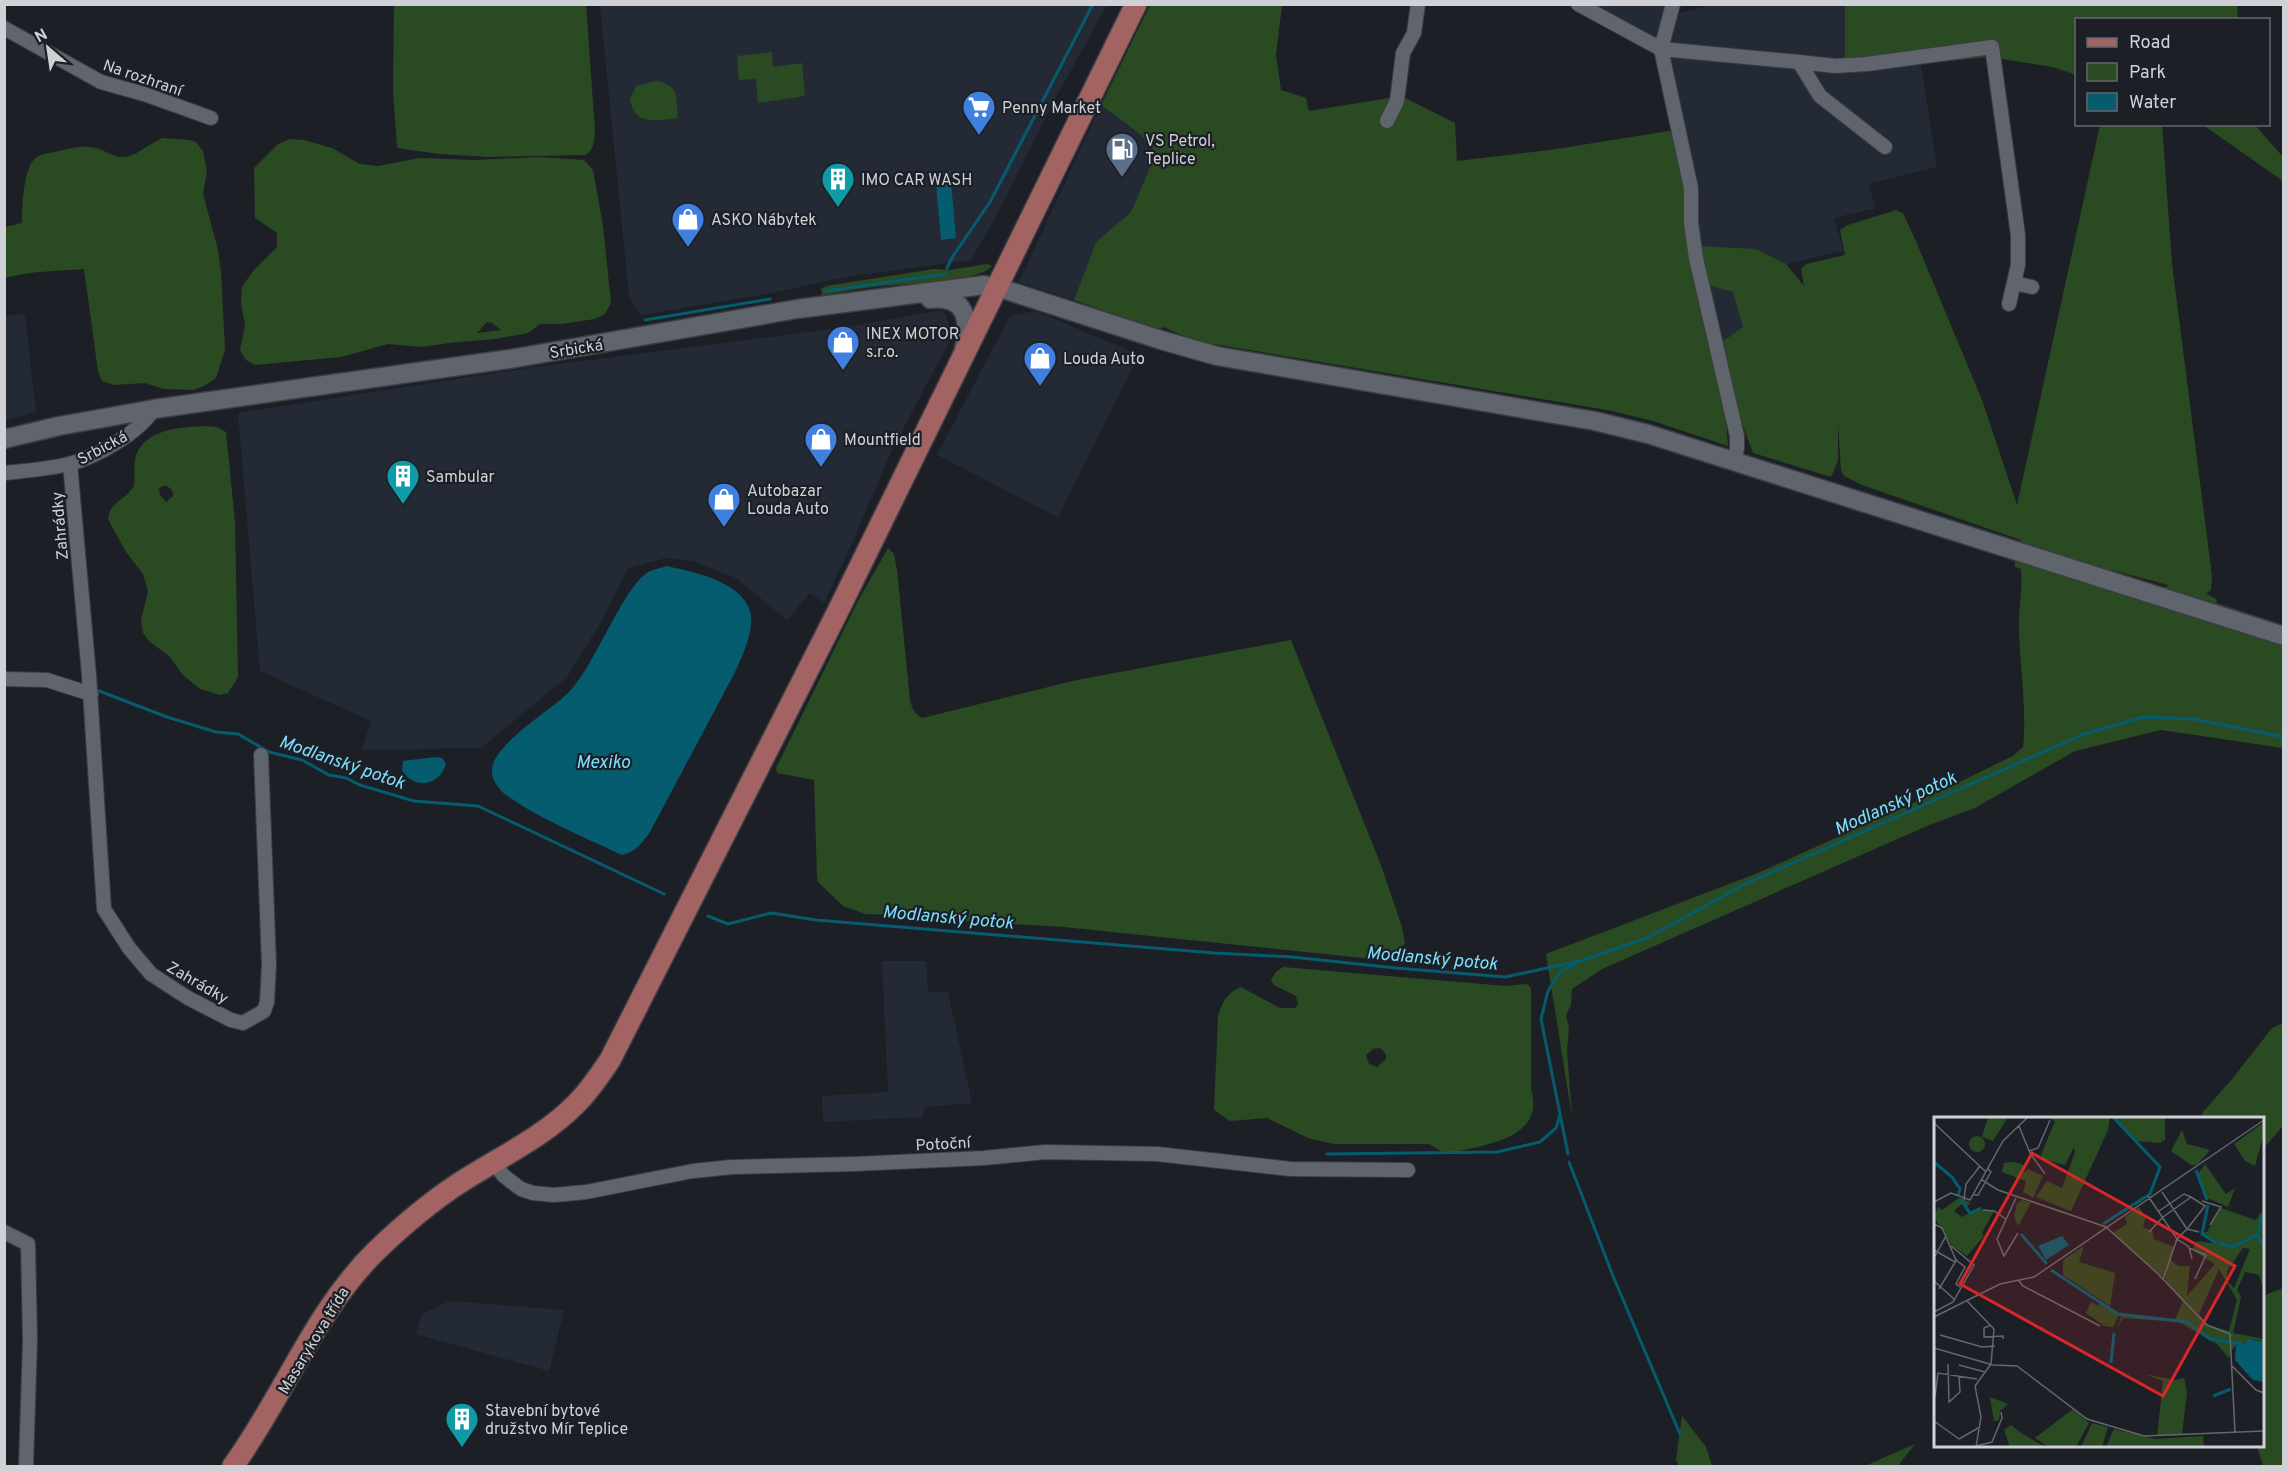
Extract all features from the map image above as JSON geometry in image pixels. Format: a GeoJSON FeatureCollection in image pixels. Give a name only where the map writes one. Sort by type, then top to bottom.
{"type":"FeatureCollection","features":[{"type":"Feature","properties":{"kind":"main road","name":"Masarykova třída"},"geometry":{"type":"LineString","coordinates":[[233,1467],[277,1398],[325,1314],[353,1276],[396,1233],[429,1205],[549,1127],[577,1103],[610,1060],[803,680],[1136,4]]}},
{"type":"Feature","properties":{"kind":"street"},"geometry":{"type":"LineString","coordinates":[[1387,121],[1397,101],[1403,52],[1414,33],[1418,4]]}},
{"type":"Feature","properties":{"kind":"street"},"geometry":{"type":"LineString","coordinates":[[1578,4],[1661,50],[1835,66],[1867,64],[1992,47],[2018,235],[2018,265],[2009,304]]}},
{"type":"Feature","properties":{"kind":"street"},"geometry":{"type":"LineString","coordinates":[[1673,4],[1661,50],[1691,188],[1691,223],[1696,258],[1737,436],[1734,463]]}},
{"type":"Feature","properties":{"kind":"street","name":"Na rozhraní"},"geometry":{"type":"LineString","coordinates":[[4,28],[101,82],[144,94],[211,118]]}},
{"type":"Feature","properties":{"kind":"street"},"geometry":{"type":"LineString","coordinates":[[1799,62],[1820,96],[1885,147]]}},
{"type":"Feature","properties":{"kind":"street"},"geometry":{"type":"LineString","coordinates":[[2014,283],[2032,287]]}},
{"type":"Feature","properties":{"kind":"street","name":"Srbická"},"geometry":{"type":"LineString","coordinates":[[4,439],[59,426],[154,409],[510,359],[797,309],[976,285],[998,288],[1217,356],[1595,421],[1648,434],[2283,636]]}},
{"type":"Feature","properties":{"kind":"street"},"geometry":{"type":"LineString","coordinates":[[890,296],[909,301],[937,298],[956,302],[964,312],[967,324],[962,359]]}},
{"type":"Feature","properties":{"kind":"street","name":"Srbická"},"geometry":{"type":"LineString","coordinates":[[4,473],[70,464],[127,435],[146,422],[154,409]]}},
{"type":"Feature","properties":{"kind":"street","name":"Zahrádky"},"geometry":{"type":"LineString","coordinates":[[70,464],[91,694],[104,909],[129,948],[151,974],[196,1002],[231,1020],[243,1023],[264,1011],[267,1002],[269,964],[261,755]]}},
{"type":"Feature","properties":{"kind":"street"},"geometry":{"type":"LineString","coordinates":[[4,678],[47,680],[91,694]]}},
{"type":"Feature","properties":{"kind":"street","name":"Potoční"},"geometry":{"type":"LineString","coordinates":[[493,1162],[510,1182],[520,1189],[554,1195],[586,1192],[693,1171],[732,1167],[984,1158],[1045,1152],[1157,1155],[1291,1169],[1408,1170]]}},
{"type":"Feature","properties":{"kind":"street"},"geometry":{"type":"LineString","coordinates":[[4,1232],[28,1244],[30,1340],[26,1467]]}},
{"type":"Feature","properties":{"kind":"shaded area"},"geometry":{"type":"Polygon","coordinates":[[[600,5],[1107,5],[971,260],[844,277],[777,292],[641,315],[629,297],[600,5]]]}},
{"type":"Feature","properties":{"kind":"shaded area"},"geometry":{"type":"Polygon","coordinates":[[[1568,5],[1681,5],[1679,13],[1712,5],[1845,5],[1845,72],[1921,64],[1937,167],[1869,184],[1875,208],[1834,218],[1843,251],[1772,267],[1785,325],[1723,342],[1710,348],[1685,220],[1685,189],[1659,57],[1652,49],[1568,5]]]}},
{"type":"Feature","properties":{"kind":"shaded area"},"geometry":{"type":"Polygon","coordinates":[[[1101,105],[1140,134],[1156,153],[1131,212],[1096,242],[1074,300],[1019,282],[1101,105]]]}},
{"type":"Feature","properties":{"kind":"shaded area"},"geometry":{"type":"Polygon","coordinates":[[[943,310],[953,334],[890,454],[824,603],[810,593],[787,620],[736,578],[693,561],[666,558],[627,568],[599,625],[567,677],[481,748],[362,750],[371,721],[260,671],[238,413],[528,368],[847,327],[943,310]]]}},
{"type":"Feature","properties":{"kind":"shaded area"},"geometry":{"type":"Polygon","coordinates":[[[1036,311],[1139,355],[1058,517],[937,455],[1010,316],[1036,311]]]}},
{"type":"Feature","properties":{"kind":"shaded area"},"geometry":{"type":"Polygon","coordinates":[[[25,314],[36,412],[5,421],[5,316],[25,314]]]}},
{"type":"Feature","properties":{"kind":"shaded area"},"geometry":{"type":"Polygon","coordinates":[[[882,961],[926,961],[928,992],[948,992],[972,1103],[924,1107],[923,1117],[823,1122],[822,1096],[888,1092],[882,961]]]}},
{"type":"Feature","properties":{"kind":"shaded area"},"geometry":{"type":"Polygon","coordinates":[[[450,1301],[564,1310],[549,1371],[416,1334],[422,1314],[450,1301]]]}},
{"type":"Feature","properties":{"kind":"green space"},"geometry":{"type":"Polygon","coordinates":[[[394,5],[586,5],[595,131],[591,150],[585,155],[489,157],[439,154],[397,148],[393,91],[394,5]]]}},
{"type":"Feature","properties":{"kind":"green space"},"geometry":{"type":"Polygon","coordinates":[[[1150,5],[1282,5],[1276,55],[1281,90],[1306,98],[1309,111],[1389,98],[1405,98],[1455,123],[1457,161],[1550,150],[1675,130],[1685,189],[1685,220],[1726,420],[1728,446],[1653,421],[1607,410],[1196,341],[1163,327],[1159,330],[1074,300],[1096,242],[1131,212],[1156,153],[1140,134],[1101,105],[1150,5]]]}},
{"type":"Feature","properties":{"kind":"green space"},"geometry":{"type":"Polygon","coordinates":[[[1845,5],[2237,5],[2238,18],[2075,18],[2075,75],[2053,67],[1988,57],[1845,72],[1845,5]]]}},
{"type":"Feature","properties":{"kind":"green space"},"geometry":{"type":"Polygon","coordinates":[[[772,52],[773,67],[802,63],[805,96],[758,103],[756,79],[739,80],[737,56],[772,52]]]}},
{"type":"Feature","properties":{"kind":"green space"},"geometry":{"type":"Polygon","coordinates":[[[656,81],[673,89],[678,118],[648,120],[637,114],[633,108],[630,99],[636,86],[656,81]]]}},
{"type":"Feature","properties":{"kind":"green space"},"geometry":{"type":"Polygon","coordinates":[[[2100,126],[2162,126],[2172,264],[2212,576],[2211,590],[2206,594],[2216,599],[2217,603],[2283,625],[2283,748],[2161,730],[2075,751],[1975,808],[1927,826],[1602,969],[1572,989],[1571,1005],[1566,1015],[1569,1028],[1567,1051],[1572,1117],[1546,954],[1758,873],[1953,785],[2013,756],[2023,747],[2024,704],[2019,622],[2021,569],[2015,567],[2015,557],[2021,540],[1862,485],[1844,476],[1841,470],[1838,423],[1838,461],[1831,477],[1753,453],[1736,407],[1722,342],[1743,327],[1733,292],[1709,285],[1698,246],[1756,249],[1786,264],[1804,286],[1801,269],[1806,264],[1845,255],[1840,230],[1848,225],[1896,210],[1903,213],[1982,400],[2017,505],[2100,126]],[[2112,570],[2163,588],[2168,585],[2112,570]]]}},
{"type":"Feature","properties":{"kind":"green space"},"geometry":{"type":"Polygon","coordinates":[[[2204,126],[2256,126],[2283,157],[2283,181],[2204,126]]]}},
{"type":"Feature","properties":{"kind":"green space"},"geometry":{"type":"Polygon","coordinates":[[[163,138],[196,142],[203,151],[207,171],[203,194],[218,250],[221,272],[225,350],[216,378],[193,390],[164,389],[145,383],[114,385],[102,381],[98,371],[84,269],[5,278],[5,227],[22,223],[26,177],[32,162],[37,157],[86,147],[100,149],[118,157],[126,157],[163,138]]]}},
{"type":"Feature","properties":{"kind":"green space"},"geometry":{"type":"Polygon","coordinates":[[[290,139],[304,140],[332,148],[360,164],[378,166],[420,158],[475,160],[539,157],[584,160],[593,170],[603,226],[611,303],[605,314],[595,319],[561,324],[540,324],[528,333],[495,339],[422,347],[388,344],[341,357],[255,365],[246,360],[240,350],[245,325],[241,303],[242,287],[253,271],[277,247],[277,233],[255,218],[254,168],[278,144],[290,139]],[[487,322],[477,333],[501,330],[487,322]]]}},
{"type":"Feature","properties":{"kind":"green space"},"geometry":{"type":"Polygon","coordinates":[[[987,264],[992,266],[983,272],[954,280],[873,287],[822,295],[821,289],[826,286],[934,269],[950,270],[987,264]]]}},
{"type":"Feature","properties":{"kind":"green space"},"geometry":{"type":"Polygon","coordinates":[[[217,427],[226,432],[235,522],[238,677],[228,693],[220,695],[200,689],[183,675],[169,656],[149,641],[143,633],[141,620],[148,591],[143,574],[126,552],[108,519],[115,504],[134,486],[137,453],[149,438],[167,430],[217,427]],[[167,486],[159,489],[160,495],[166,502],[173,496],[172,490],[167,486]]]}},
{"type":"Feature","properties":{"kind":"green space"},"geometry":{"type":"Polygon","coordinates":[[[888,548],[894,554],[897,570],[910,700],[914,710],[922,718],[1077,680],[1291,640],[1381,865],[1402,927],[1405,944],[1386,955],[1363,958],[1064,927],[865,914],[843,906],[818,882],[814,780],[777,773],[776,768],[858,601],[888,548]]]}},
{"type":"Feature","properties":{"kind":"green space"},"geometry":{"type":"Polygon","coordinates":[[[1283,967],[1506,986],[1527,984],[1531,988],[1533,1103],[1532,1114],[1527,1123],[1511,1136],[1478,1147],[1445,1153],[1429,1144],[1334,1144],[1308,1138],[1267,1118],[1230,1121],[1214,1110],[1218,1016],[1221,1006],[1232,992],[1241,987],[1280,1008],[1295,1008],[1298,1004],[1296,996],[1274,985],[1271,980],[1283,967]],[[1380,1048],[1373,1049],[1366,1055],[1369,1064],[1377,1067],[1386,1059],[1386,1054],[1380,1048]]]}},
{"type":"Feature","properties":{"kind":"green space"},"geometry":{"type":"Polygon","coordinates":[[[2283,1023],[2283,1126],[2264,1148],[2264,1117],[2201,1117],[2203,1112],[2272,1028],[2283,1023]]]}},
{"type":"Feature","properties":{"kind":"green space"},"geometry":{"type":"Polygon","coordinates":[[[2283,1288],[2283,1466],[2263,1466],[2257,1447],[2264,1447],[2264,1296],[2283,1288]]]}},
{"type":"Feature","properties":{"kind":"green space"},"geometry":{"type":"Polygon","coordinates":[[[1682,1416],[1706,1447],[1712,1466],[1679,1466],[1676,1460],[1682,1416]]]}},
{"type":"Feature","properties":{"kind":"green space"},"geometry":{"type":"Polygon","coordinates":[[[1915,1444],[1900,1463],[1901,1466],[1865,1466],[1915,1444]]]}},
{"type":"Feature","properties":{"kind":"water"},"geometry":{"type":"Polygon","coordinates":[[[950,171],[956,238],[941,240],[935,173],[950,171]]]}},
{"type":"Feature","properties":{"kind":"water","name":"Mexiko"},"geometry":{"type":"Polygon","coordinates":[[[667,566],[715,580],[737,592],[750,611],[751,626],[744,652],[734,674],[650,832],[635,849],[622,855],[521,805],[500,789],[495,783],[492,771],[494,761],[511,739],[561,699],[579,680],[620,608],[640,579],[650,571],[667,566]]]}},
{"type":"Feature","properties":{"kind":"water"},"geometry":{"type":"Polygon","coordinates":[[[442,758],[446,764],[443,771],[432,781],[419,783],[413,781],[402,770],[403,761],[442,758]]]}},
{"type":"Feature","properties":{"kind":"waterway"},"geometry":{"type":"LineString","coordinates":[[947,268],[990,202],[1093,4]]}},
{"type":"Feature","properties":{"kind":"waterway"},"geometry":{"type":"LineString","coordinates":[[825,291],[945,274]]}},
{"type":"Feature","properties":{"kind":"waterway"},"geometry":{"type":"LineString","coordinates":[[645,320],[770,299]]}},
{"type":"Feature","properties":{"kind":"waterway","name":"Modlanský potok"},"geometry":{"type":"LineString","coordinates":[[94,689],[167,717],[216,732],[238,734],[269,752],[302,760],[329,775],[346,778],[360,785],[414,801],[478,806],[664,894]]}},
{"type":"Feature","properties":{"kind":"waterway","name":"Modlanský potok"},"geometry":{"type":"LineString","coordinates":[[708,916],[728,924],[771,913],[816,920],[1214,953],[1292,957],[1505,977],[1584,960],[1649,937],[1745,884],[2084,734],[2143,717],[2194,719],[2284,737]]}},
{"type":"Feature","properties":{"kind":"waterway"},"geometry":{"type":"LineString","coordinates":[[1568,1154],[1541,1019],[1548,991],[1560,972],[1577,963]]}},
{"type":"Feature","properties":{"kind":"waterway"},"geometry":{"type":"LineString","coordinates":[[1327,1154],[1497,1152],[1540,1142],[1556,1128],[1560,1115]]}},
{"type":"Feature","properties":{"kind":"waterway"},"geometry":{"type":"LineString","coordinates":[[1569,1162],[1613,1276],[1680,1434]]}},
{"type":"Feature","properties":{"kind":"place","name":"Penny Market"},"geometry":{"type":"Point","coordinates":[979,136]}},
{"type":"Feature","properties":{"kind":"place","name":"VS Petrol, Teplice"},"geometry":{"type":"Point","coordinates":[1122,178]}},
{"type":"Feature","properties":{"kind":"place","name":"IMO CAR WASH"},"geometry":{"type":"Point","coordinates":[838,208]}},
{"type":"Feature","properties":{"kind":"place","name":"ASKO Nábytek"},"geometry":{"type":"Point","coordinates":[688,248]}},
{"type":"Feature","properties":{"kind":"place","name":"INEX MOTOR s.r.o."},"geometry":{"type":"Point","coordinates":[843,371]}},
{"type":"Feature","properties":{"kind":"place","name":"Louda Auto"},"geometry":{"type":"Point","coordinates":[1040,387]}},
{"type":"Feature","properties":{"kind":"place","name":"Mountfield"},"geometry":{"type":"Point","coordinates":[821,468]}},
{"type":"Feature","properties":{"kind":"place","name":"Sambular"},"geometry":{"type":"Point","coordinates":[403,505]}},
{"type":"Feature","properties":{"kind":"place","name":"Autobazar Louda Auto"},"geometry":{"type":"Point","coordinates":[724,528]}},
{"type":"Feature","properties":{"kind":"place","name":"Stavební bytové družstvo Mír Teplice"},"geometry":{"type":"Point","coordinates":[462,1448]}}]}
